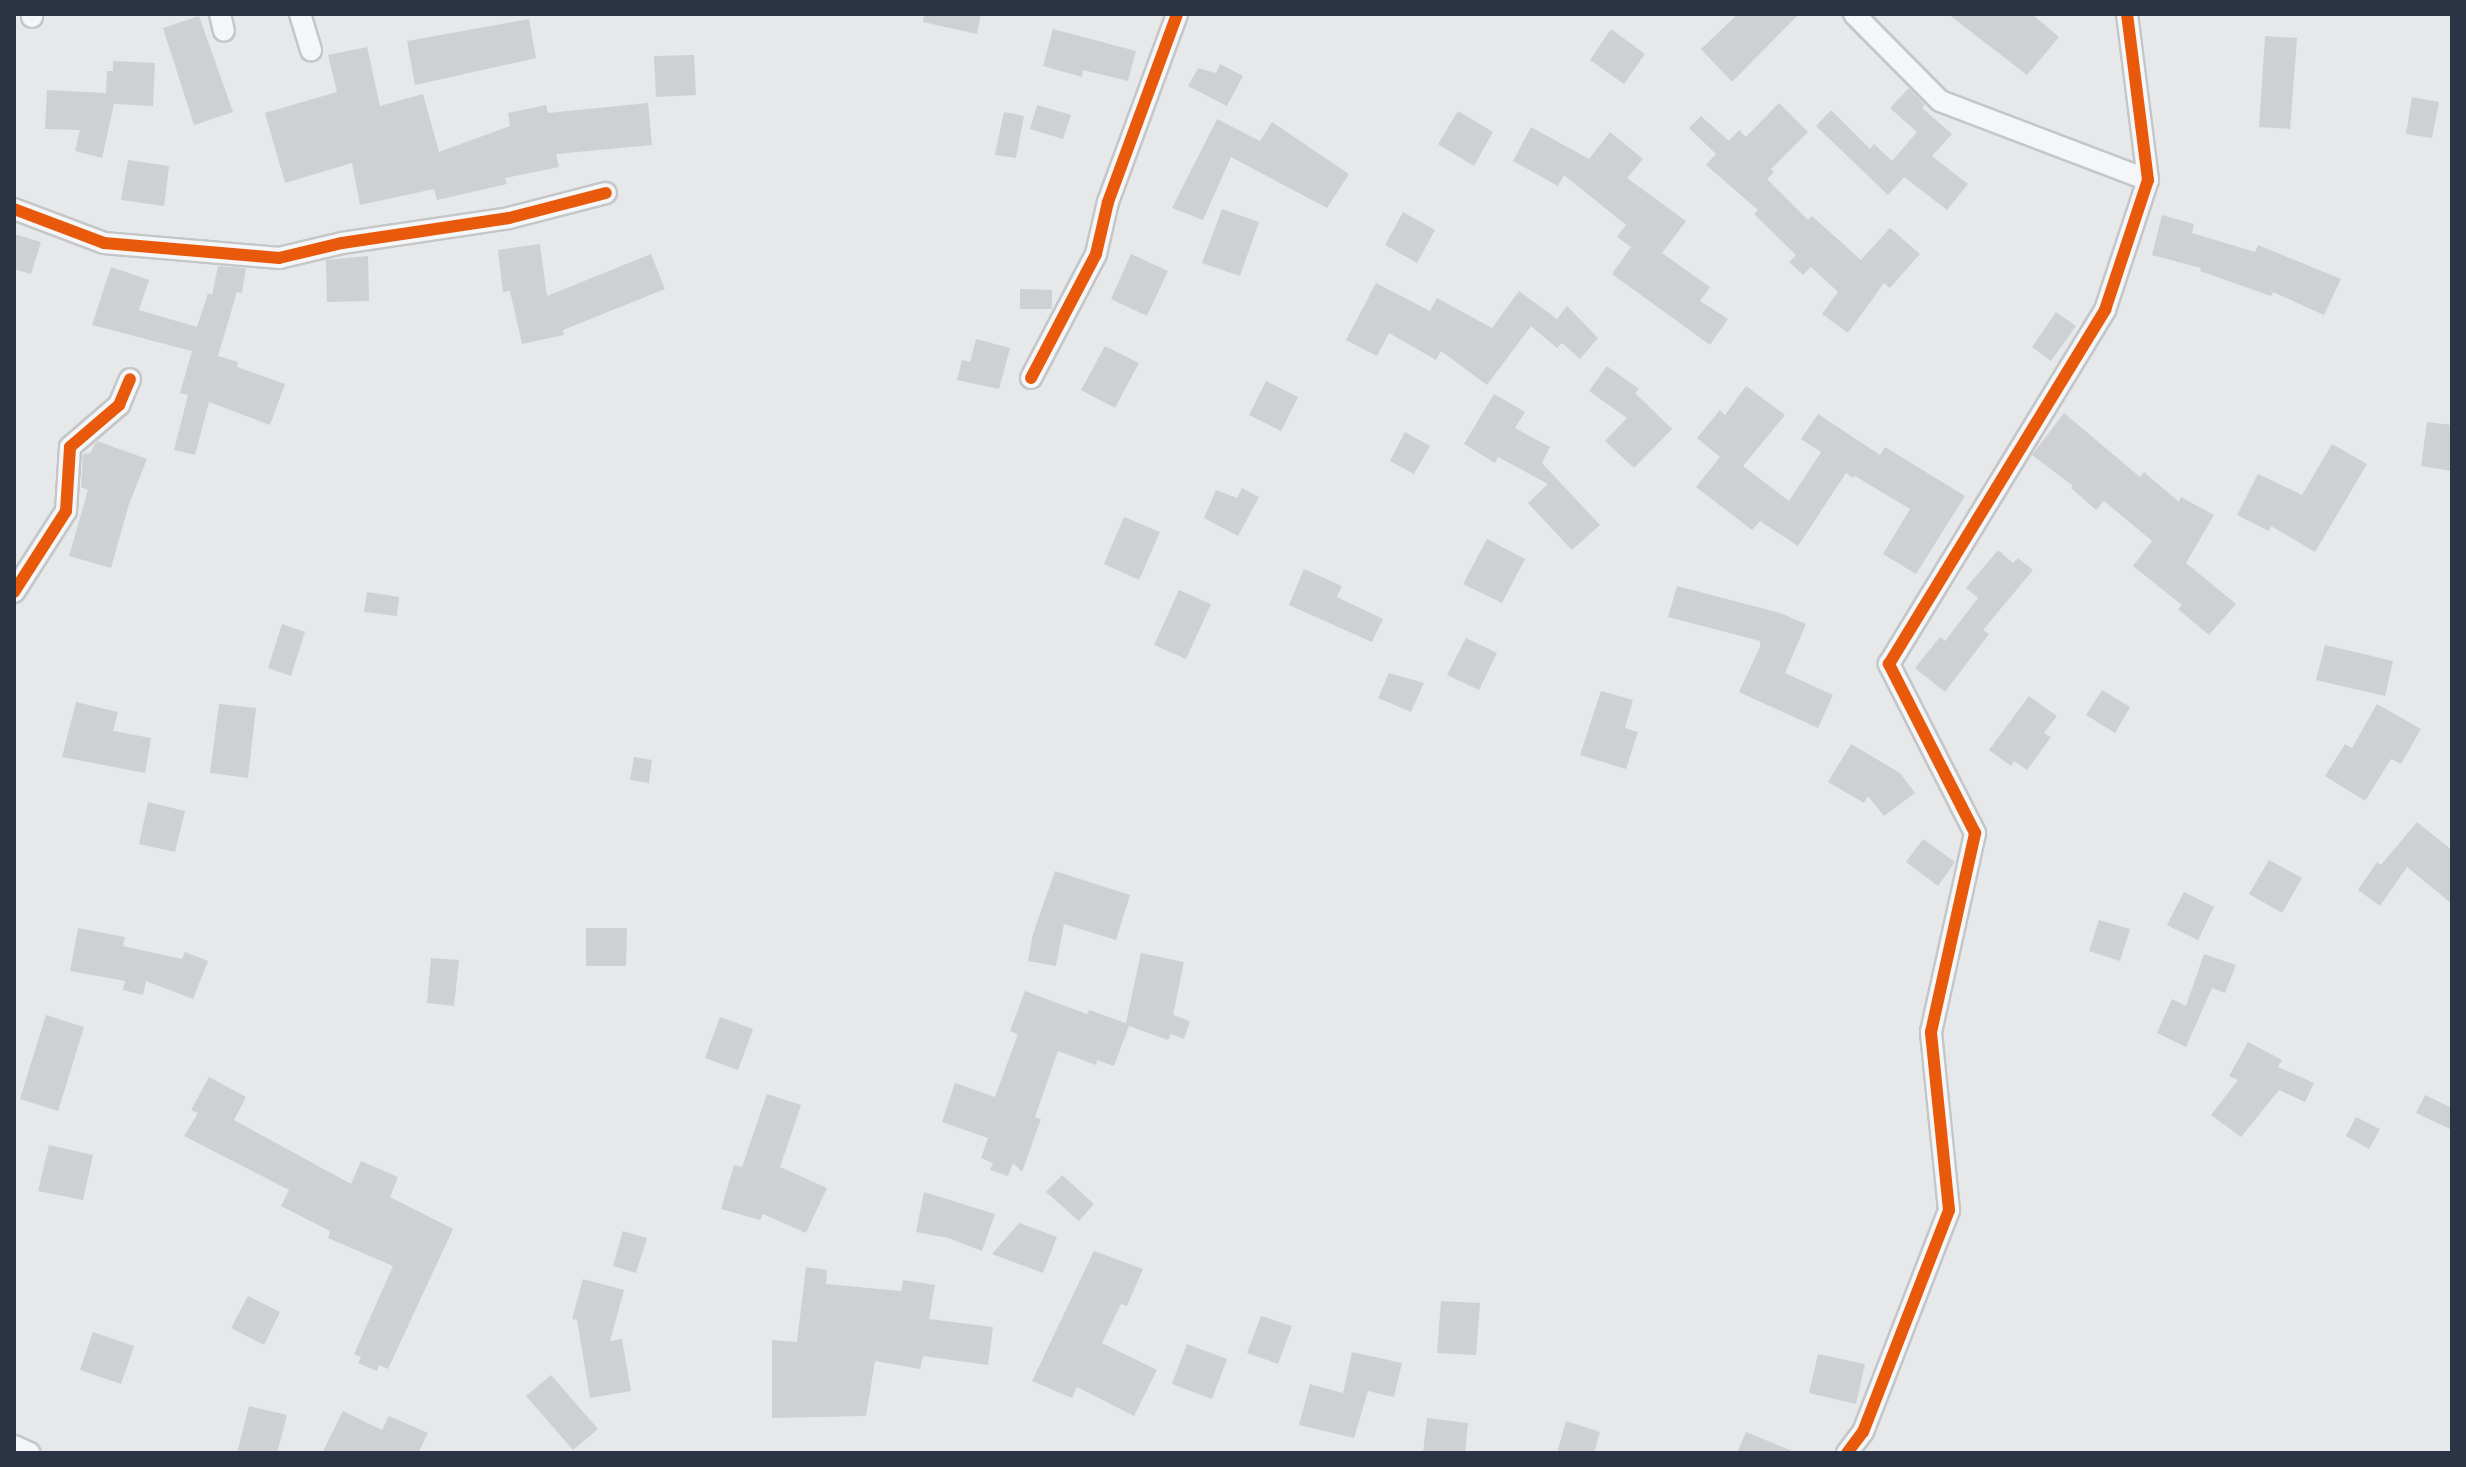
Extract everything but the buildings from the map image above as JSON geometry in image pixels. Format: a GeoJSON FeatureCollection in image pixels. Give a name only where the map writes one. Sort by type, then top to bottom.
{"type":"FeatureCollection","features":[{"type":"Feature","properties":{"kind":"street"},"geometry":{"type":"LineString","coordinates":[[300,14],[311,50]]}},
{"type":"Feature","properties":{"kind":"street"},"geometry":{"type":"LineString","coordinates":[[1031,378],[1096,254],[1108,202],[1177,14]]}},
{"type":"Feature","properties":{"kind":"street"},"geometry":{"type":"LineString","coordinates":[[1854,14],[1940,101],[2148,180]]}},
{"type":"Feature","properties":{"kind":"street"},"geometry":{"type":"LineString","coordinates":[[1847,1453],[1863,1432],[1949,1210],[1931,1032],[1975,833],[1889,664],[2105,310],[2148,180],[2127,14]]}},
{"type":"Feature","properties":{"kind":"street"},"geometry":{"type":"LineString","coordinates":[[14,209],[104,243],[279,258],[342,243],[509,218],[606,193]]}},
{"type":"Feature","properties":{"kind":"street"},"geometry":{"type":"LineString","coordinates":[[14,592],[66,511],[70,447],[119,405],[130,379]]}},
{"type":"Feature","properties":{"kind":"street"},"geometry":{"type":"LineString","coordinates":[[14,1446],[30,1453]]}},
{"type":"Feature","properties":{"kind":"cycle path"},"geometry":{"type":"LineString","coordinates":[[1031,378],[1096,254],[1108,202],[1177,14]]}},
{"type":"Feature","properties":{"kind":"cycle path"},"geometry":{"type":"LineString","coordinates":[[1847,1453],[1863,1432],[1949,1210],[1931,1032],[1975,833],[1889,664],[2105,310],[2148,180],[2127,14]]}},
{"type":"Feature","properties":{"kind":"cycle path"},"geometry":{"type":"LineString","coordinates":[[14,209],[104,243],[279,258],[342,243],[509,218],[606,193]]}},
{"type":"Feature","properties":{"kind":"cycle path"},"geometry":{"type":"LineString","coordinates":[[14,592],[66,511],[70,447],[119,405],[130,379]]}}]}
